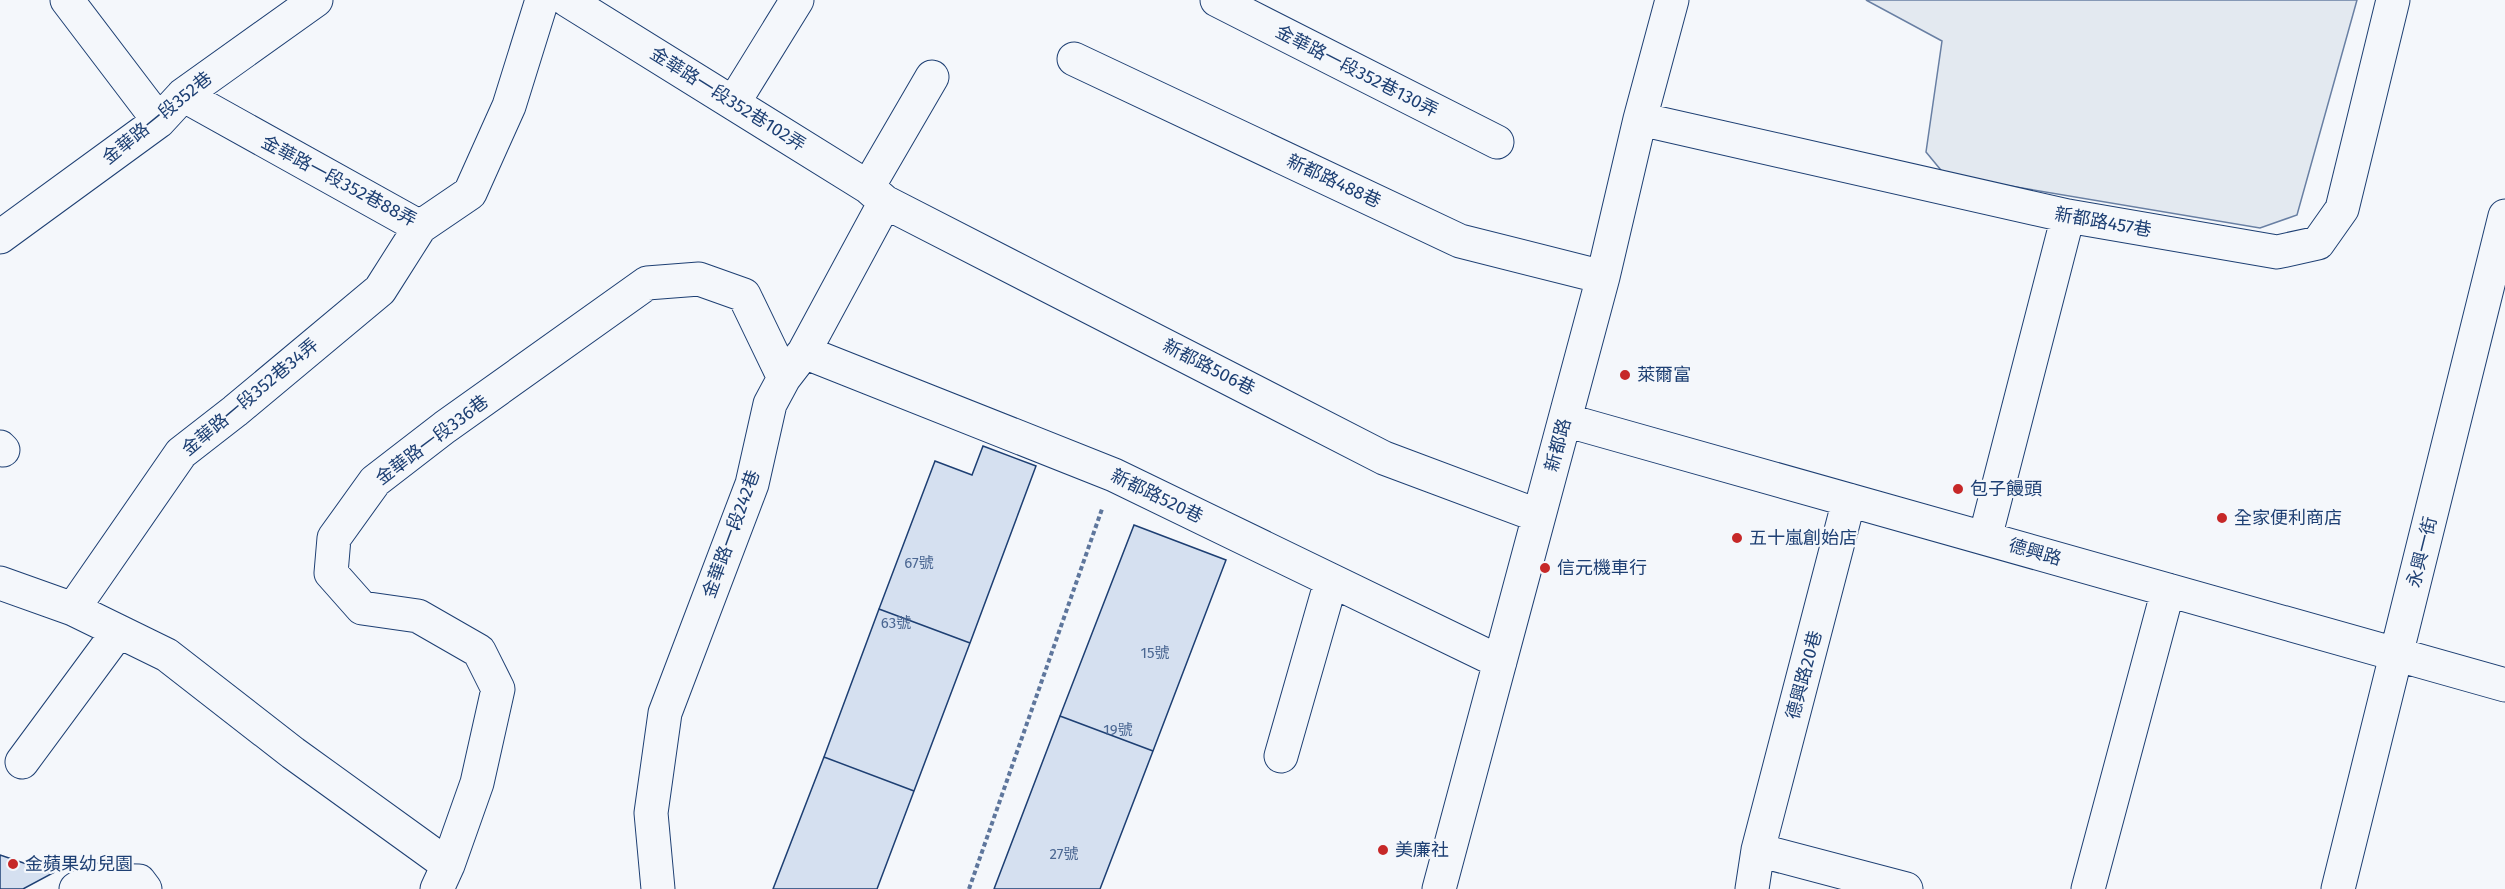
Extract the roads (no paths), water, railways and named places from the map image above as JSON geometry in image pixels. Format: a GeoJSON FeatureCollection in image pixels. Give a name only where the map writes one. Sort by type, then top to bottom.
{"type":"FeatureCollection","features":[{"type":"Feature","properties":{"kind":"street"},"geometry":{"type":"LineString","coordinates":[[67,0],[159,121]]}},
{"type":"Feature","properties":{"kind":"street","name":"金華路一段352巷"},"geometry":{"type":"LineString","coordinates":[[0,237],[159,121],[183,95],[316,0]]}},
{"type":"Feature","properties":{"kind":"street","name":"金華路一段352巷88弄"},"geometry":{"type":"LineString","coordinates":[[183,95],[420,227],[470,193],[509,106],[542,0]]}},
{"type":"Feature","properties":{"kind":"street"},"geometry":{"type":"LineString","coordinates":[[734,102],[797,0]]}},
{"type":"Feature","properties":{"kind":"street","name":"金華路一段352巷130弄"},"geometry":{"type":"LineString","coordinates":[[1216,0],[1497,142]]}},
{"type":"Feature","properties":{"kind":"street","name":"新都路"},"geometry":{"type":"LineString","coordinates":[[1439,889],[1603,277],[1640,119],[1672,0]]}},
{"type":"Feature","properties":{"kind":"street","name":"新都路457巷"},"geometry":{"type":"LineString","coordinates":[[1640,119],[2068,216],[2277,252],[2318,243],[2342,209],[2393,0]]}},
{"type":"Feature","properties":{"kind":"street","name":"金華路一段352巷102弄"},"geometry":{"type":"LineString","coordinates":[[579,3],[876,195]]}},
{"type":"Feature","properties":{"kind":"street","name":"新都路488巷"},"geometry":{"type":"LineString","coordinates":[[1074,59],[1460,241],[1603,277]]}},
{"type":"Feature","properties":{"kind":"street","name":"金華路一段242巷"},"geometry":{"type":"LineString","coordinates":[[658,889],[651,813],[665,713],[752,484],[770,404],[784,378],[804,352],[932,76]]}},
{"type":"Feature","properties":{"kind":"street","name":"新都路506巷"},"geometry":{"type":"LineString","coordinates":[[876,195],[1384,458],[1539,516]]}},
{"type":"Feature","properties":{"kind":"street"},"geometry":{"type":"LineString","coordinates":[[1985,538],[2068,216]]}},
{"type":"Feature","properties":{"kind":"street","name":"永興一街"},"geometry":{"type":"LineString","coordinates":[[2338,889],[2505,216]]}},
{"type":"Feature","properties":{"kind":"street","name":"金華路一段352巷34弄"},"geometry":{"type":"LineString","coordinates":[[73,609],[181,453],[380,290],[420,227]]}},
{"type":"Feature","properties":{"kind":"street","name":"金華路一段336巷"},"geometry":{"type":"LineString","coordinates":[[442,877],[477,783],[498,689],[479,651],[418,616],[362,608],[354,602],[331,573],[334,538],[375,482],[445,427],[647,284],[699,279],[744,295],[784,378]]}},
{"type":"Feature","properties":{"kind":"street","name":"新都路520巷"},"geometry":{"type":"LineString","coordinates":[[804,352],[1114,475],[1500,662]]}},
{"type":"Feature","properties":{"kind":"street","name":"德興路"},"geometry":{"type":"LineString","coordinates":[[1565,420],[2505,685]]}},
{"type":"Feature","properties":{"kind":"street","name":"德興路20巷"},"geometry":{"type":"LineString","coordinates":[[1752,889],[1758,850],[1849,500]]}},
{"type":"Feature","properties":{"kind":"street"},"geometry":{"type":"LineString","coordinates":[[1281,756],[1331,581]]}},
{"type":"Feature","properties":{"kind":"street"},"geometry":{"type":"LineString","coordinates":[[0,583],[73,609],[167,655],[293,753],[442,877]]}},
{"type":"Feature","properties":{"kind":"street"},"geometry":{"type":"LineString","coordinates":[[2088,889],[2168,590]]}},
{"type":"Feature","properties":{"kind":"street"},"geometry":{"type":"LineString","coordinates":[[22,762],[118,632]]}},
{"type":"Feature","properties":{"kind":"street"},"geometry":{"type":"LineString","coordinates":[[1758,850],[1906,889]]}},
{"type":"Feature","properties":{"kind":"street"},"geometry":{"type":"LineString","coordinates":[[76,889],[91,880],[115,880],[139,881],[145,889]]}},
{"type":"Feature","properties":{"kind":"place","name":"萊爾富"},"geometry":{"type":"Point","coordinates":[1625,375]}},
{"type":"Feature","properties":{"kind":"place","name":"包子饅頭"},"geometry":{"type":"Point","coordinates":[1958,489]}},
{"type":"Feature","properties":{"kind":"place","name":"全家便利商店"},"geometry":{"type":"Point","coordinates":[2222,518]}},
{"type":"Feature","properties":{"kind":"place","name":"五十嵐創始店"},"geometry":{"type":"Point","coordinates":[1737,538]}},
{"type":"Feature","properties":{"kind":"place","name":"信元機車行"},"geometry":{"type":"Point","coordinates":[1545,568]}},
{"type":"Feature","properties":{"kind":"place","name":"美廉社"},"geometry":{"type":"Point","coordinates":[1383,850]}},
{"type":"Feature","properties":{"kind":"place","name":"金蘋果幼兒園"},"geometry":{"type":"Point","coordinates":[13,864]}}]}
